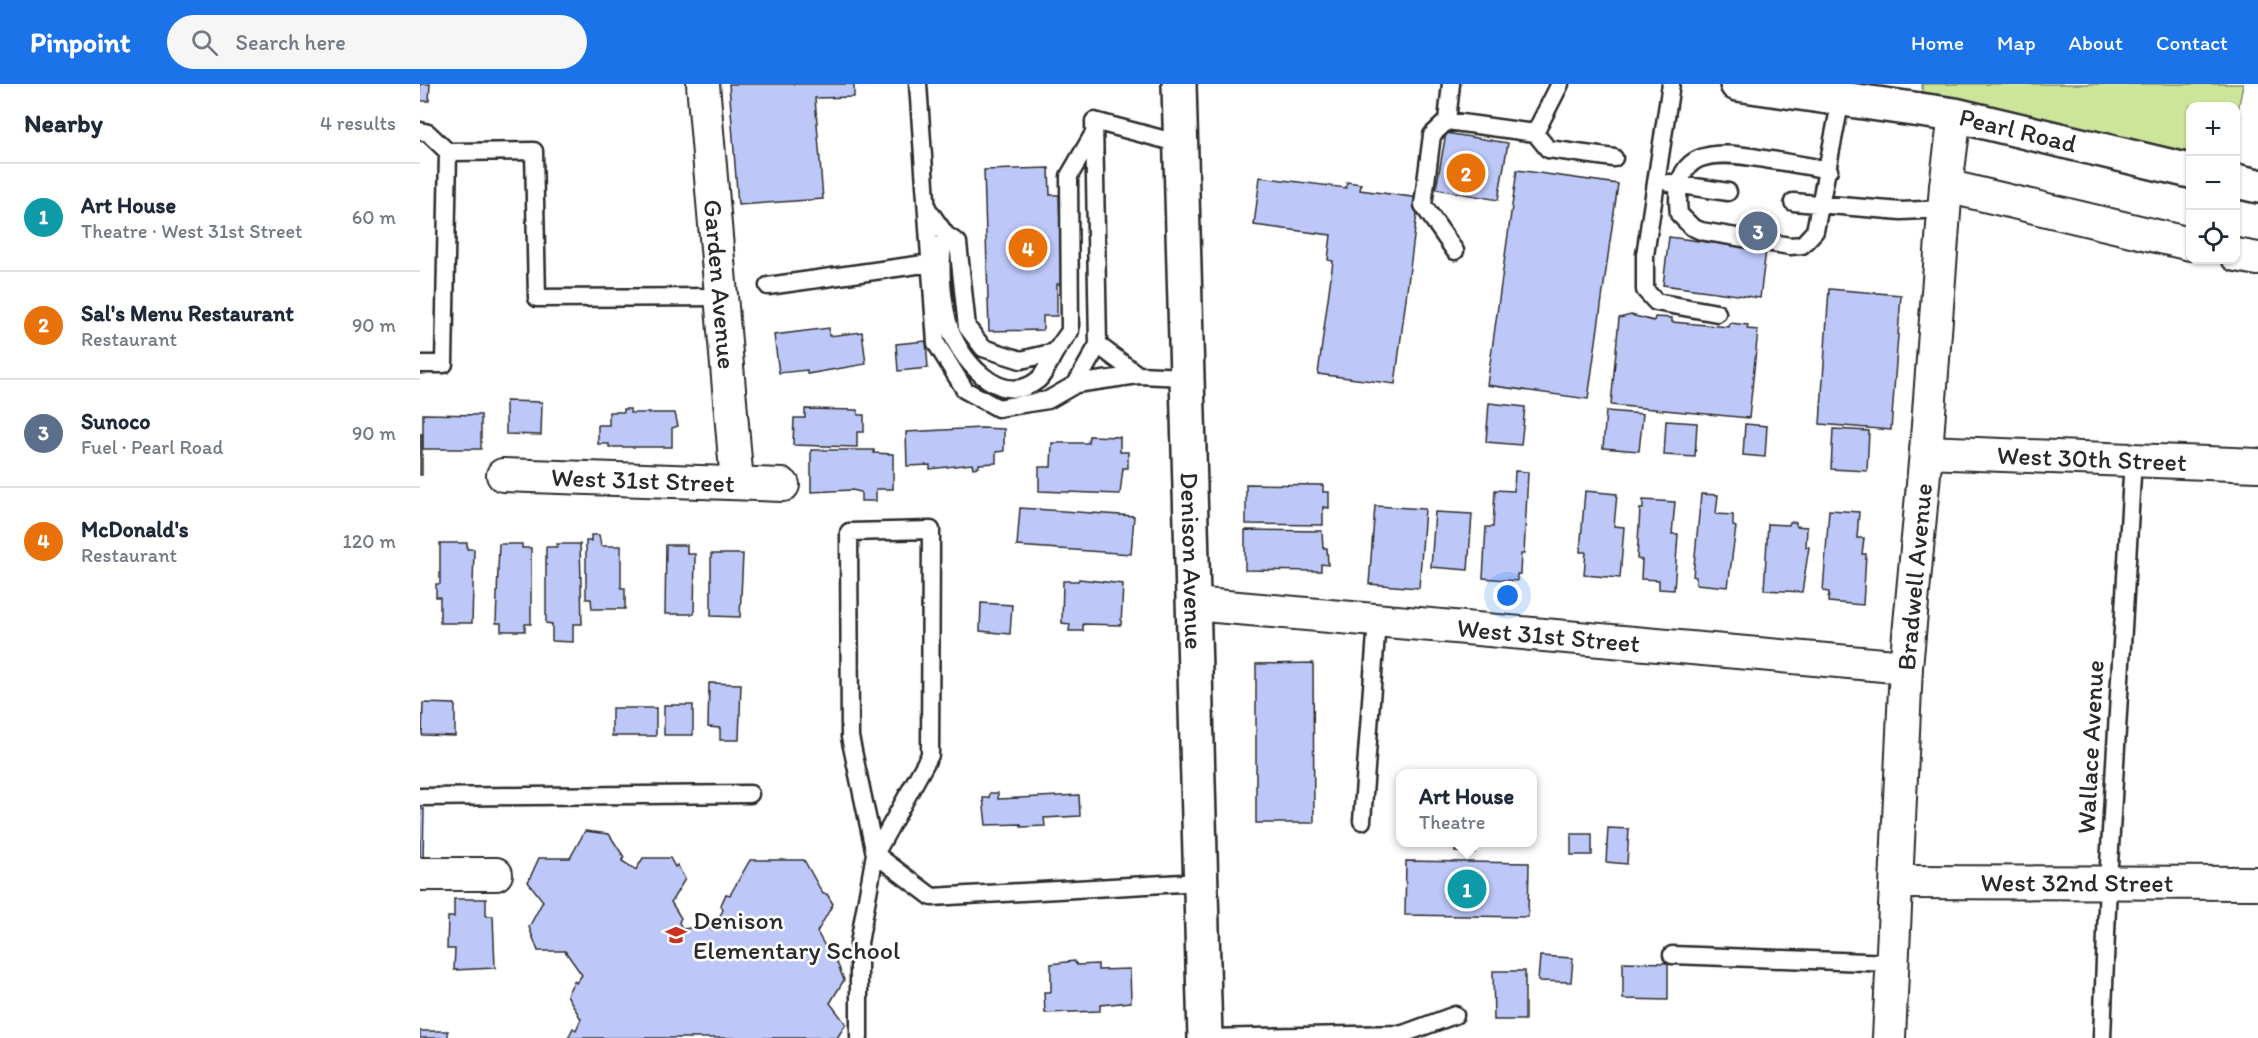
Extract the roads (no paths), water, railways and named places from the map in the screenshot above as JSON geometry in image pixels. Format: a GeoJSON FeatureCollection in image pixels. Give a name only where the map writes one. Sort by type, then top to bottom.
{"type":"FeatureCollection","features":[{"type":"Feature","properties":{"kind":"main road","name":"Denison Avenue"},"geometry":{"type":"LineString","coordinates":[[1179,84],[1205,1038]]}},
{"type":"Feature","properties":{"kind":"main road","name":"Pearl Road"},"geometry":{"type":"LineString","coordinates":[[1737,84],[1955,115],[2186,170]]}},
{"type":"Feature","properties":{"kind":"main road"},"geometry":{"type":"LineString","coordinates":[[2240,183],[2258,186]]}},
{"type":"Feature","properties":{"kind":"street","name":"Garden Avenue"},"geometry":{"type":"LineString","coordinates":[[703,84],[737,483]]}},
{"type":"Feature","properties":{"kind":"street","name":"Bradwell Avenue"},"geometry":{"type":"LineString","coordinates":[[1889,1038],[1906,667],[1926,452],[1945,197],[1955,115]]}},
{"type":"Feature","properties":{"kind":"street"},"geometry":{"type":"LineString","coordinates":[[1945,197],[2186,243]]}},
{"type":"Feature","properties":{"kind":"street"},"geometry":{"type":"LineString","coordinates":[[2240,256],[2258,259]]}},
{"type":"Feature","properties":{"kind":"street","name":"West 30th Street"},"geometry":{"type":"LineString","coordinates":[[1926,452],[2258,465]]}},
{"type":"Feature","properties":{"kind":"street","name":"West 31st Street"},"geometry":{"type":"LineString","coordinates":[[503,475],[783,485]]}},
{"type":"Feature","properties":{"kind":"street","name":"West 31st Street"},"geometry":{"type":"LineString","coordinates":[[1193,604],[1906,667]]}},
{"type":"Feature","properties":{"kind":"street"},"geometry":{"type":"LineString","coordinates":[[420,874],[496,874]]}},
{"type":"Feature","properties":{"kind":"street","name":"West 32nd Street"},"geometry":{"type":"LineString","coordinates":[[1897,882],[2258,883]]}},
{"type":"Feature","properties":{"kind":"lane"},"geometry":{"type":"LineString","coordinates":[[1451,84],[1447,121],[1432,135],[1423,205],[1455,251]]}},
{"type":"Feature","properties":{"kind":"lane"},"geometry":{"type":"LineString","coordinates":[[1535,133],[1560,84]]}},
{"type":"Feature","properties":{"kind":"lane"},"geometry":{"type":"LineString","coordinates":[[1671,84],[1645,255],[1645,290],[1656,302],[1717,313]]}},
{"type":"Feature","properties":{"kind":"lane"},"geometry":{"type":"LineString","coordinates":[[918,85],[936,343],[965,390],[998,408],[1048,399],[1076,384],[1138,375],[1186,377]]}},
{"type":"Feature","properties":{"kind":"lane"},"geometry":{"type":"LineString","coordinates":[[1829,170],[1726,152],[1694,161],[1686,169],[1678,185],[1679,214],[1692,227],[1701,231],[1790,246],[1802,245],[1815,231],[1829,170],[1841,99]]}},
{"type":"Feature","properties":{"kind":"lane"},"geometry":{"type":"LineString","coordinates":[[1447,121],[1535,133],[1548,149],[1614,158]]}},
{"type":"Feature","properties":{"kind":"lane"},"geometry":{"type":"LineString","coordinates":[[1094,127],[1181,144]]}},
{"type":"Feature","properties":{"kind":"lane"},"geometry":{"type":"LineString","coordinates":[[1076,384],[1098,345],[1094,127]]}},
{"type":"Feature","properties":{"kind":"lane"},"geometry":{"type":"LineString","coordinates":[[946,235],[940,251],[948,322],[957,348],[980,375],[999,386],[1018,389],[1038,380],[1070,331],[1069,176],[1094,127]]}},
{"type":"Feature","properties":{"kind":"lane"},"geometry":{"type":"LineString","coordinates":[[420,131],[428,133],[448,152],[534,152],[537,298],[721,297]]}},
{"type":"Feature","properties":{"kind":"lane"},"geometry":{"type":"LineString","coordinates":[[420,364],[444,364],[448,152]]}},
{"type":"Feature","properties":{"kind":"lane"},"geometry":{"type":"LineString","coordinates":[[1656,181],[1728,192]]}},
{"type":"Feature","properties":{"kind":"lane"},"geometry":{"type":"LineString","coordinates":[[1793,202],[1901,211],[1945,197]]}},
{"type":"Feature","properties":{"kind":"lane"},"geometry":{"type":"LineString","coordinates":[[927,207],[946,235],[958,243],[967,327],[983,348],[1021,360],[1055,352]]}},
{"type":"Feature","properties":{"kind":"lane"},"geometry":{"type":"LineString","coordinates":[[768,286],[931,263]]}},
{"type":"Feature","properties":{"kind":"lane"},"geometry":{"type":"LineString","coordinates":[[1098,345],[1138,375]]}},
{"type":"Feature","properties":{"kind":"lane","name":"Wallace Avenue"},"geometry":{"type":"LineString","coordinates":[[2102,1038],[2108,882],[2133,459]]}},
{"type":"Feature","properties":{"kind":"lane"},"geometry":{"type":"LineString","coordinates":[[859,1038],[859,943],[875,854],[930,756],[932,530],[849,532],[850,737],[875,854],[932,897],[1200,882]]}},
{"type":"Feature","properties":{"kind":"lane"},"geometry":{"type":"LineString","coordinates":[[1362,821],[1377,621]]}},
{"type":"Feature","properties":{"kind":"lane"},"geometry":{"type":"LineString","coordinates":[[420,797],[750,794]]}},
{"type":"Feature","properties":{"kind":"lane"},"geometry":{"type":"LineString","coordinates":[[1672,955],[1893,963]]}},
{"type":"Feature","properties":{"kind":"lane"},"geometry":{"type":"LineString","coordinates":[[1205,1038],[1403,1034],[1455,1015]]}},
{"type":"Feature","properties":{"kind":"place","name":"Sal's Menu Restaurant"},"geometry":{"type":"Point","coordinates":[1466,173]}},
{"type":"Feature","properties":{"kind":"place","name":"Sunoco"},"geometry":{"type":"Point","coordinates":[1758,231]}},
{"type":"Feature","properties":{"kind":"place","name":"McDonald's"},"geometry":{"type":"Point","coordinates":[1028,248]}},
{"type":"Feature","properties":{"kind":"place","name":"Art House"},"geometry":{"type":"Point","coordinates":[1467,889]}},
{"type":"Feature","properties":{"kind":"place","name":"Denison Elementary School"},"geometry":{"type":"Point","coordinates":[676,935]}}]}
